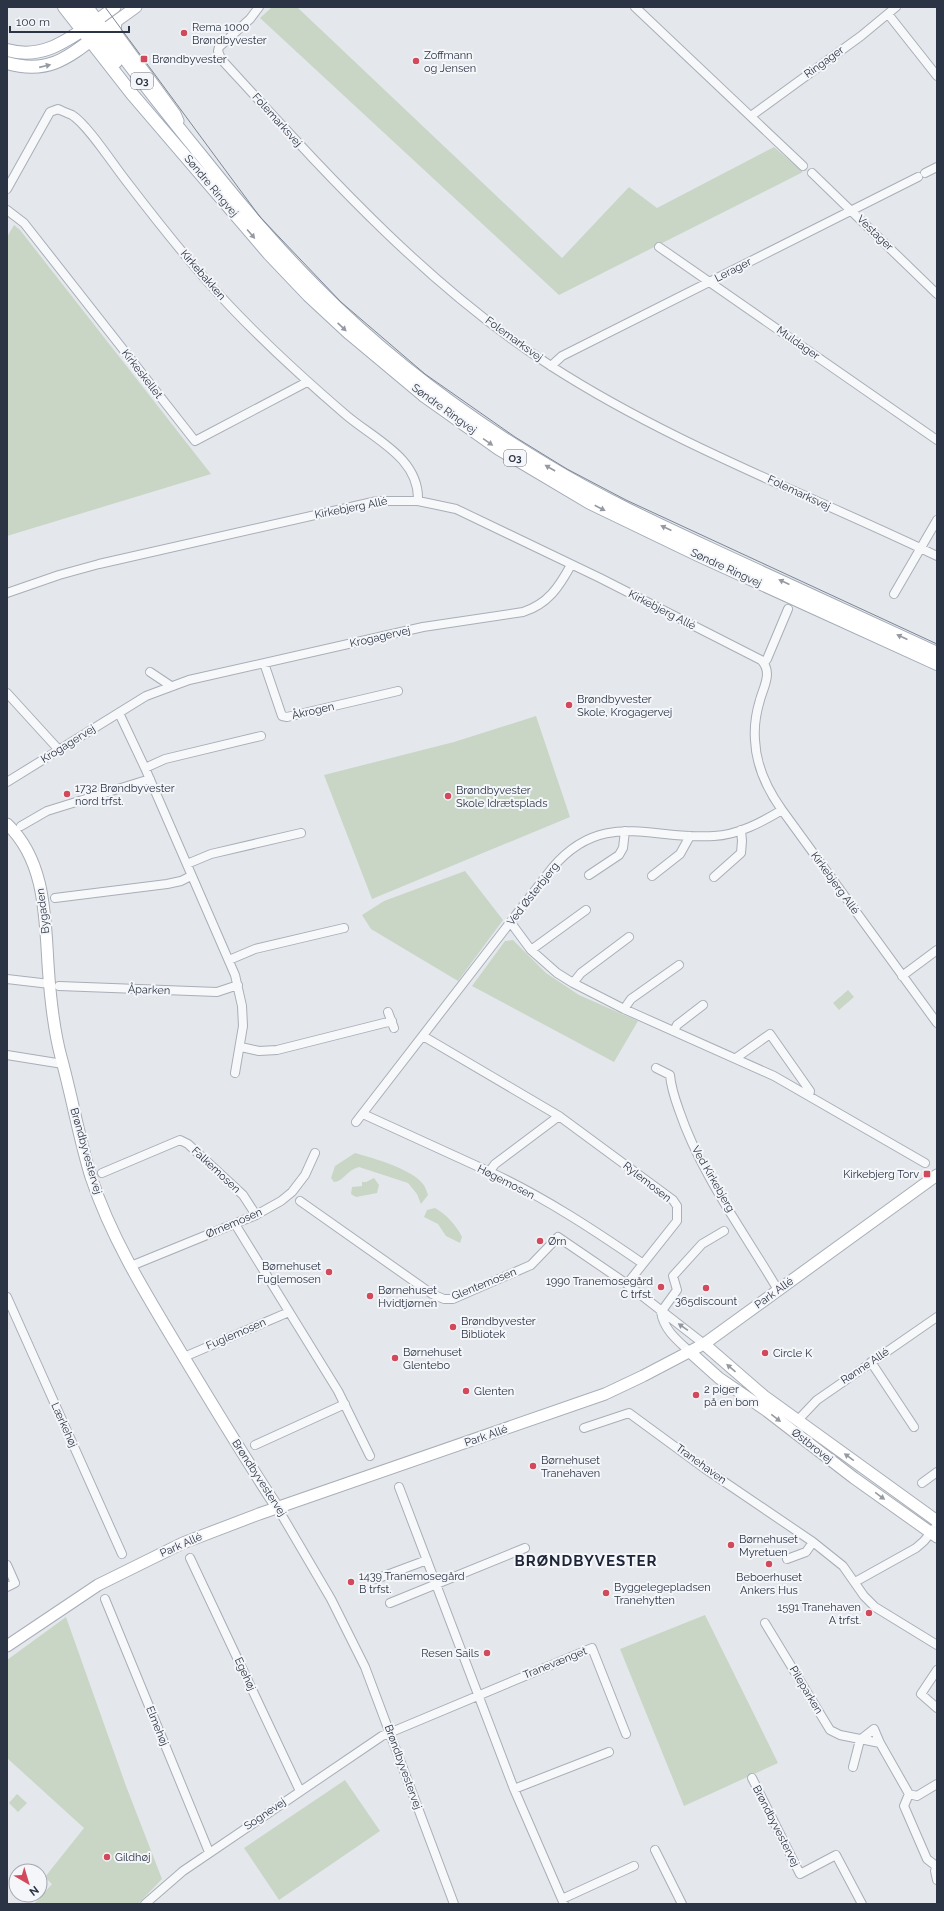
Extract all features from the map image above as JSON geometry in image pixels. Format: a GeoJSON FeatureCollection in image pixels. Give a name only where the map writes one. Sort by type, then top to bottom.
{"type":"FeatureCollection","features":[{"type":"Feature","properties":{"kind":"main road","name":"Søndre Ringvej"},"geometry":{"type":"LineString","coordinates":[[64,7],[89,25],[143,95],[161,115],[181,131],[246,212],[316,288],[393,357],[428,386],[464,412],[550,468],[624,508],[937,653]]}},
{"type":"Feature","properties":{"kind":"main road","name":"Søndre Ringvej"},"geometry":{"type":"LineString","coordinates":[[87,7],[89,25]]}},
{"type":"Feature","properties":{"kind":"main road"},"geometry":{"type":"LineString","coordinates":[[7,50],[22,53],[37,53],[52,49],[89,25],[97,36],[69,56],[47,66],[23,68],[7,63]]}},
{"type":"Feature","properties":{"kind":"main road","name":"Søndre Ringvej"},"geometry":{"type":"LineString","coordinates":[[97,36],[132,94],[239,220],[293,280],[356,339],[447,412],[499,449],[590,503],[698,555],[937,664]]}},
{"type":"Feature","properties":{"kind":"street"},"geometry":{"type":"LineString","coordinates":[[76,7],[89,25],[115,7]]}},
{"type":"Feature","properties":{"kind":"street"},"geometry":{"type":"LineString","coordinates":[[97,36],[136,7]]}},
{"type":"Feature","properties":{"kind":"street","name":"Folemarksvej"},"geometry":{"type":"LineString","coordinates":[[259,7],[250,19],[219,47],[218,51],[221,59],[327,175],[413,259],[479,314],[551,366],[641,419],[841,513],[937,556]]}},
{"type":"Feature","properties":{"kind":"street"},"geometry":{"type":"LineString","coordinates":[[635,7],[803,166]]}},
{"type":"Feature","properties":{"kind":"street","name":"Ringager"},"geometry":{"type":"LineString","coordinates":[[751,116],[896,7]]}},
{"type":"Feature","properties":{"kind":"street"},"geometry":{"type":"LineString","coordinates":[[888,14],[937,76]]}},
{"type":"Feature","properties":{"kind":"street"},"geometry":{"type":"LineString","coordinates":[[116,22],[115,32],[175,114],[181,131]]}},
{"type":"Feature","properties":{"kind":"street","name":"Kirkebakken"},"geometry":{"type":"LineString","coordinates":[[7,189],[50,112],[58,109],[72,115],[87,130],[164,230],[207,281],[248,325],[307,382],[359,426],[400,457],[414,474],[418,487],[418,501]]}},
{"type":"Feature","properties":{"kind":"street","name":"Lerager"},"geometry":{"type":"LineString","coordinates":[[551,366],[562,356],[937,167]]}},
{"type":"Feature","properties":{"kind":"street","name":"Vestager"},"geometry":{"type":"LineString","coordinates":[[812,173],[937,294]]}},
{"type":"Feature","properties":{"kind":"street","name":"Kirkeskellet"},"geometry":{"type":"LineString","coordinates":[[7,210],[24,223],[195,441],[307,382]]}},
{"type":"Feature","properties":{"kind":"street","name":"Muldager"},"geometry":{"type":"LineString","coordinates":[[659,247],[937,440]]}},
{"type":"Feature","properties":{"kind":"street","name":"Kirkebjerg Allé"},"geometry":{"type":"LineString","coordinates":[[7,593],[58,575],[99,564],[377,501],[418,501],[456,509],[752,655],[764,663],[767,677],[760,699],[755,739],[759,763],[764,779],[782,810],[937,1023]]}},
{"type":"Feature","properties":{"kind":"street"},"geometry":{"type":"LineString","coordinates":[[894,594],[937,520]]}},
{"type":"Feature","properties":{"kind":"street","name":"Krogagervej"},"geometry":{"type":"LineString","coordinates":[[7,782],[146,696],[171,686],[264,663],[438,624],[523,612],[539,606],[551,597],[571,565]]}},
{"type":"Feature","properties":{"kind":"street"},"geometry":{"type":"LineString","coordinates":[[764,663],[768,659],[788,610]]}},
{"type":"Feature","properties":{"kind":"street","name":"Åkrogen"},"geometry":{"type":"LineString","coordinates":[[264,663],[282,716],[287,717],[398,691]]}},
{"type":"Feature","properties":{"kind":"street"},"geometry":{"type":"LineString","coordinates":[[150,672],[171,686]]}},
{"type":"Feature","properties":{"kind":"street"},"geometry":{"type":"LineString","coordinates":[[7,693],[59,750]]}},
{"type":"Feature","properties":{"kind":"street"},"geometry":{"type":"LineString","coordinates":[[119,712],[229,960],[238,985],[242,1006],[243,1026],[241,1047],[235,1073]]}},
{"type":"Feature","properties":{"kind":"street"},"geometry":{"type":"LineString","coordinates":[[145,768],[165,759],[261,736]]}},
{"type":"Feature","properties":{"kind":"street"},"geometry":{"type":"LineString","coordinates":[[21,826],[47,811],[150,779]]}},
{"type":"Feature","properties":{"kind":"street","name":"Ved Østerbjerg"},"geometry":{"type":"LineString","coordinates":[[423,1036],[553,867],[567,853],[584,841],[605,833],[625,831],[690,836],[715,836],[741,830],[782,810]]}},
{"type":"Feature","properties":{"kind":"street","name":"Bygaden"},"geometry":{"type":"LineString","coordinates":[[7,824],[22,842],[38,877],[43,899],[55,985],[55,1029],[62,1060]]}},
{"type":"Feature","properties":{"kind":"street"},"geometry":{"type":"LineString","coordinates":[[714,877],[741,853],[741,830]]}},
{"type":"Feature","properties":{"kind":"street"},"geometry":{"type":"LineString","coordinates":[[590,875],[619,855],[623,848],[625,831]]}},
{"type":"Feature","properties":{"kind":"street"},"geometry":{"type":"LineString","coordinates":[[187,864],[211,854],[301,832]]}},
{"type":"Feature","properties":{"kind":"street"},"geometry":{"type":"LineString","coordinates":[[652,876],[680,854],[690,836]]}},
{"type":"Feature","properties":{"kind":"street"},"geometry":{"type":"LineString","coordinates":[[55,898],[167,884],[182,881],[191,876]]}},
{"type":"Feature","properties":{"kind":"street"},"geometry":{"type":"LineString","coordinates":[[530,950],[586,910]]}},
{"type":"Feature","properties":{"kind":"street"},"geometry":{"type":"LineString","coordinates":[[511,923],[530,950],[551,968],[573,983],[624,1008],[736,1058],[809,1096],[925,1163]]}},
{"type":"Feature","properties":{"kind":"street"},"geometry":{"type":"LineString","coordinates":[[229,960],[255,949],[344,928]]}},
{"type":"Feature","properties":{"kind":"street"},"geometry":{"type":"LineString","coordinates":[[573,983],[581,973],[629,937]]}},
{"type":"Feature","properties":{"kind":"street"},"geometry":{"type":"LineString","coordinates":[[902,976],[937,950]]}},
{"type":"Feature","properties":{"kind":"street"},"geometry":{"type":"LineString","coordinates":[[624,1008],[631,999],[679,965]]}},
{"type":"Feature","properties":{"kind":"street"},"geometry":{"type":"LineString","coordinates":[[7,979],[55,985]]}},
{"type":"Feature","properties":{"kind":"street","name":"Åparken"},"geometry":{"type":"LineString","coordinates":[[55,985],[217,992],[238,985]]}},
{"type":"Feature","properties":{"kind":"street"},"geometry":{"type":"LineString","coordinates":[[674,1031],[677,1025],[703,1004]]}},
{"type":"Feature","properties":{"kind":"street"},"geometry":{"type":"LineString","coordinates":[[241,1047],[259,1051],[277,1050],[393,1025],[388,1012]]}},
{"type":"Feature","properties":{"kind":"street"},"geometry":{"type":"LineString","coordinates":[[736,1058],[770,1034],[810,1092],[809,1096]]}},
{"type":"Feature","properties":{"kind":"street"},"geometry":{"type":"LineString","coordinates":[[356,1122],[423,1036]]}},
{"type":"Feature","properties":{"kind":"street","name":"Rylemosen"},"geometry":{"type":"LineString","coordinates":[[423,1036],[559,1116],[673,1200],[677,1206],[677,1221],[642,1263],[627,1284]]}},
{"type":"Feature","properties":{"kind":"street"},"geometry":{"type":"LineString","coordinates":[[7,1056],[62,1060]]}},
{"type":"Feature","properties":{"kind":"street","name":"Brøndbyvestervej"},"geometry":{"type":"LineString","coordinates":[[62,1060],[92,1177],[107,1218],[130,1266],[184,1357],[277,1507],[351,1636],[365,1667],[390,1732],[454,1904]]}},
{"type":"Feature","properties":{"kind":"street","name":"Ved Kirkebjerg"},"geometry":{"type":"LineString","coordinates":[[656,1068],[670,1075],[672,1086],[688,1135],[718,1191],[778,1290]]}},
{"type":"Feature","properties":{"kind":"street","name":"Høgemosen"},"geometry":{"type":"LineString","coordinates":[[363,1114],[490,1172],[566,1213],[642,1263]]}},
{"type":"Feature","properties":{"kind":"street"},"geometry":{"type":"LineString","coordinates":[[490,1172],[495,1164],[559,1116]]}},
{"type":"Feature","properties":{"kind":"street","name":"Falkemosen"},"geometry":{"type":"LineString","coordinates":[[102,1173],[180,1140],[188,1144],[243,1195],[256,1215]]}},
{"type":"Feature","properties":{"kind":"street","name":"Ørnemosen"},"geometry":{"type":"LineString","coordinates":[[130,1266],[256,1215],[281,1201],[292,1192],[305,1175],[315,1153]]}},
{"type":"Feature","properties":{"kind":"street","name":"Park Allé"},"geometry":{"type":"LineString","coordinates":[[7,1646],[80,1596],[115,1576],[183,1543],[277,1507],[391,1469],[604,1394],[690,1352],[704,1344],[937,1175]]}},
{"type":"Feature","properties":{"kind":"street","name":"Glentemosen"},"geometry":{"type":"LineString","coordinates":[[300,1201],[432,1294],[444,1299],[453,1299],[530,1266],[558,1237],[627,1284],[704,1344]]}},
{"type":"Feature","properties":{"kind":"street"},"geometry":{"type":"LineString","coordinates":[[235,1224],[345,1404],[370,1456]]}},
{"type":"Feature","properties":{"kind":"street"},"geometry":{"type":"LineString","coordinates":[[690,1352],[666,1329],[662,1323],[661,1312],[677,1290],[673,1276],[702,1244],[724,1231]]}},
{"type":"Feature","properties":{"kind":"street","name":"Lærkehøj"},"geometry":{"type":"LineString","coordinates":[[7,1296],[122,1554]]}},
{"type":"Feature","properties":{"kind":"street","name":"Fuglemosen"},"geometry":{"type":"LineString","coordinates":[[184,1357],[289,1312]]}},
{"type":"Feature","properties":{"kind":"street","name":"Rønne Allé"},"geometry":{"type":"LineString","coordinates":[[798,1420],[817,1400],[937,1317]]}},
{"type":"Feature","properties":{"kind":"street","name":"Østbrovej"},"geometry":{"type":"LineString","coordinates":[[704,1344],[753,1387],[937,1521]]}},
{"type":"Feature","properties":{"kind":"street","name":"Østbrovej"},"geometry":{"type":"LineString","coordinates":[[690,1352],[719,1378],[767,1411],[854,1478],[935,1531]]}},
{"type":"Feature","properties":{"kind":"street"},"geometry":{"type":"LineString","coordinates":[[871,1362],[914,1426]]}},
{"type":"Feature","properties":{"kind":"street"},"geometry":{"type":"LineString","coordinates":[[255,1445],[345,1404]]}},
{"type":"Feature","properties":{"kind":"street","name":"Tranehaven"},"geometry":{"type":"LineString","coordinates":[[584,1428],[629,1413],[704,1468],[812,1542],[843,1566],[864,1596],[875,1606],[937,1645]]}},
{"type":"Feature","properties":{"kind":"street"},"geometry":{"type":"LineString","coordinates":[[922,1483],[937,1472]]}},
{"type":"Feature","properties":{"kind":"street"},"geometry":{"type":"LineString","coordinates":[[399,1487],[514,1789],[563,1901],[634,1866]]}},
{"type":"Feature","properties":{"kind":"street"},"geometry":{"type":"LineString","coordinates":[[855,1582],[916,1548],[935,1531]]}},
{"type":"Feature","properties":{"kind":"street"},"geometry":{"type":"LineString","coordinates":[[787,1559],[806,1552],[812,1542]]}},
{"type":"Feature","properties":{"kind":"street"},"geometry":{"type":"LineString","coordinates":[[390,1603],[525,1548]]}},
{"type":"Feature","properties":{"kind":"street","name":"Egehøj"},"geometry":{"type":"LineString","coordinates":[[190,1558],[300,1791]]}},
{"type":"Feature","properties":{"kind":"street"},"geometry":{"type":"LineString","coordinates":[[376,1579],[427,1560]]}},
{"type":"Feature","properties":{"kind":"street"},"geometry":{"type":"LineString","coordinates":[[7,1565],[16,1583],[7,1588]]}},
{"type":"Feature","properties":{"kind":"street","name":"Elmehøj"},"geometry":{"type":"LineString","coordinates":[[106,1599],[209,1852]]}},
{"type":"Feature","properties":{"kind":"street","name":"Pileparken"},"geometry":{"type":"LineString","coordinates":[[765,1623],[830,1730],[860,1740],[880,1743]]}},
{"type":"Feature","properties":{"kind":"street","name":"Tranevænget"},"geometry":{"type":"LineString","coordinates":[[390,1732],[478,1694],[592,1648],[626,1734]]}},
{"type":"Feature","properties":{"kind":"street"},"geometry":{"type":"LineString","coordinates":[[937,1670],[921,1694],[937,1708]]}},
{"type":"Feature","properties":{"kind":"street"},"geometry":{"type":"LineString","coordinates":[[853,1767],[860,1740],[874,1729],[880,1743],[909,1794],[917,1796],[937,1784]]}},
{"type":"Feature","properties":{"kind":"street","name":"Sognevej"},"geometry":{"type":"LineString","coordinates":[[145,1904],[183,1871],[209,1852],[390,1732]]}},
{"type":"Feature","properties":{"kind":"street"},"geometry":{"type":"LineString","coordinates":[[514,1789],[610,1752]]}},
{"type":"Feature","properties":{"kind":"street","name":"Brøndbyvestervej"},"geometry":{"type":"LineString","coordinates":[[752,1778],[800,1874],[836,1855],[862,1904]]}},
{"type":"Feature","properties":{"kind":"street"},"geometry":{"type":"LineString","coordinates":[[909,1794],[904,1806],[927,1859],[936,1866],[937,1880]]}},
{"type":"Feature","properties":{"kind":"street"},"geometry":{"type":"LineString","coordinates":[[655,1850],[682,1904]]}},
{"type":"Feature","properties":{"kind":"green space"},"geometry":{"type":"Polygon","coordinates":[[[272,7],[297,7],[562,258],[629,187],[657,208],[774,147],[803,172],[559,295],[260,18],[272,7]]]}},
{"type":"Feature","properties":{"kind":"green space"},"geometry":{"type":"Polygon","coordinates":[[[14,225],[20,230],[211,474],[7,536],[7,237],[14,225]]]}},
{"type":"Feature","properties":{"kind":"green space","name":"Brøndbyvester Skole Idrætsplads"},"geometry":{"type":"Polygon","coordinates":[[[536,716],[570,817],[372,899],[324,775],[454,742],[536,716]]]}},
{"type":"Feature","properties":{"kind":"green space"},"geometry":{"type":"Polygon","coordinates":[[[465,871],[503,920],[458,981],[371,929],[362,915],[384,901],[465,871]]]}},
{"type":"Feature","properties":{"kind":"green space"},"geometry":{"type":"Polygon","coordinates":[[[513,940],[546,973],[579,995],[638,1021],[614,1062],[472,986],[505,941],[513,940]]]}},
{"type":"Feature","properties":{"kind":"green space"},"geometry":{"type":"Polygon","coordinates":[[[848,990],[854,997],[839,1010],[833,1003],[848,990]]]}},
{"type":"Feature","properties":{"kind":"green space"},"geometry":{"type":"Polygon","coordinates":[[[355,1153],[392,1165],[410,1174],[423,1184],[428,1195],[421,1204],[417,1194],[408,1183],[359,1167],[351,1171],[340,1180],[334,1182],[331,1178],[335,1166],[355,1153]]]}},
{"type":"Feature","properties":{"kind":"green space"},"geometry":{"type":"Polygon","coordinates":[[[374,1178],[379,1185],[377,1193],[356,1197],[351,1194],[352,1187],[362,1186],[362,1182],[366,1182],[374,1178]]]}},
{"type":"Feature","properties":{"kind":"green space"},"geometry":{"type":"Polygon","coordinates":[[[435,1208],[447,1217],[457,1228],[462,1237],[460,1243],[446,1236],[438,1224],[424,1217],[427,1210],[435,1208]]]}},
{"type":"Feature","properties":{"kind":"green space"},"geometry":{"type":"Polygon","coordinates":[[[705,1615],[778,1763],[684,1806],[620,1649],[705,1615]]]}},
{"type":"Feature","properties":{"kind":"green space"},"geometry":{"type":"Polygon","coordinates":[[[66,1617],[126,1786],[162,1879],[138,1904],[34,1904],[48,1903],[48,1888],[52,1884],[48,1880],[48,1873],[84,1828],[7,1758],[7,1660],[66,1617]]]}},
{"type":"Feature","properties":{"kind":"green space"},"geometry":{"type":"Polygon","coordinates":[[[345,1780],[380,1831],[279,1900],[244,1848],[345,1780]]]}},
{"type":"Feature","properties":{"kind":"green space"},"geometry":{"type":"Polygon","coordinates":[[[17,1794],[27,1803],[18,1812],[9,1803],[17,1794]]]}},
{"type":"Feature","properties":{"kind":"tram line"},"geometry":{"type":"LineString","coordinates":[[105,7],[260,217],[341,302],[425,374],[515,437],[567,469],[626,500],[937,644]]}},
{"type":"Feature","properties":{"kind":"place","name":"Rema 1000 Brøndbyvester"},"geometry":{"type":"Point","coordinates":[184,33]}},
{"type":"Feature","properties":{"kind":"place","name":"Brøndbyvester"},"geometry":{"type":"Point","coordinates":[144,59]}},
{"type":"Feature","properties":{"kind":"place","name":"Zoffmann og Jensen"},"geometry":{"type":"Point","coordinates":[416,61]}},
{"type":"Feature","properties":{"kind":"place","name":"Brøndbyvester Skole, Krogagervej"},"geometry":{"type":"Point","coordinates":[569,705]}},
{"type":"Feature","properties":{"kind":"place","name":"1732 Brøndbyvester nord trfst."},"geometry":{"type":"Point","coordinates":[67,794]}},
{"type":"Feature","properties":{"kind":"place","name":"Brøndbyvester Skole Idrætsplads"},"geometry":{"type":"Point","coordinates":[448,796]}},
{"type":"Feature","properties":{"kind":"place","name":"Kirkebjerg Torv"},"geometry":{"type":"Point","coordinates":[927,1174]}},
{"type":"Feature","properties":{"kind":"place","name":"Ørn"},"geometry":{"type":"Point","coordinates":[540,1241]}},
{"type":"Feature","properties":{"kind":"place","name":"Børnehuset Fuglemosen"},"geometry":{"type":"Point","coordinates":[329,1272]}},
{"type":"Feature","properties":{"kind":"place","name":"1990 Tranemosegård C trfst."},"geometry":{"type":"Point","coordinates":[661,1287]}},
{"type":"Feature","properties":{"kind":"place","name":"365discount"},"geometry":{"type":"Point","coordinates":[706,1288]}},
{"type":"Feature","properties":{"kind":"place","name":"Børnehuset Hvidtjørnen"},"geometry":{"type":"Point","coordinates":[370,1296]}},
{"type":"Feature","properties":{"kind":"place","name":"Brøndbyvester Bibliotek"},"geometry":{"type":"Point","coordinates":[453,1327]}},
{"type":"Feature","properties":{"kind":"place","name":"Circle K"},"geometry":{"type":"Point","coordinates":[765,1353]}},
{"type":"Feature","properties":{"kind":"place","name":"Børnehuset Glentebo"},"geometry":{"type":"Point","coordinates":[395,1358]}},
{"type":"Feature","properties":{"kind":"place","name":"Glenten"},"geometry":{"type":"Point","coordinates":[466,1391]}},
{"type":"Feature","properties":{"kind":"place","name":"2 piger på en bom"},"geometry":{"type":"Point","coordinates":[696,1395]}},
{"type":"Feature","properties":{"kind":"place","name":"Børnehuset Tranehaven"},"geometry":{"type":"Point","coordinates":[533,1466]}},
{"type":"Feature","properties":{"kind":"place","name":"Børnehuset Myretuen"},"geometry":{"type":"Point","coordinates":[731,1545]}},
{"type":"Feature","properties":{"kind":"place","name":"Beboerhuset Ankers Hus"},"geometry":{"type":"Point","coordinates":[769,1564]}},
{"type":"Feature","properties":{"kind":"place","name":"1439 Tranemosegård B trfst."},"geometry":{"type":"Point","coordinates":[351,1582]}},
{"type":"Feature","properties":{"kind":"place","name":"Byggelegepladsen Tranehytten"},"geometry":{"type":"Point","coordinates":[606,1593]}},
{"type":"Feature","properties":{"kind":"place","name":"1591 Tranehaven A trfst."},"geometry":{"type":"Point","coordinates":[869,1613]}},
{"type":"Feature","properties":{"kind":"place","name":"Resen Sails"},"geometry":{"type":"Point","coordinates":[487,1653]}},
{"type":"Feature","properties":{"kind":"place","name":"Gildhøj"},"geometry":{"type":"Point","coordinates":[107,1857]}},
{"type":"Feature","properties":{"kind":"district","name":"BRØNDBYVESTER"},"geometry":{"type":"Point","coordinates":[586,1561]}}]}
